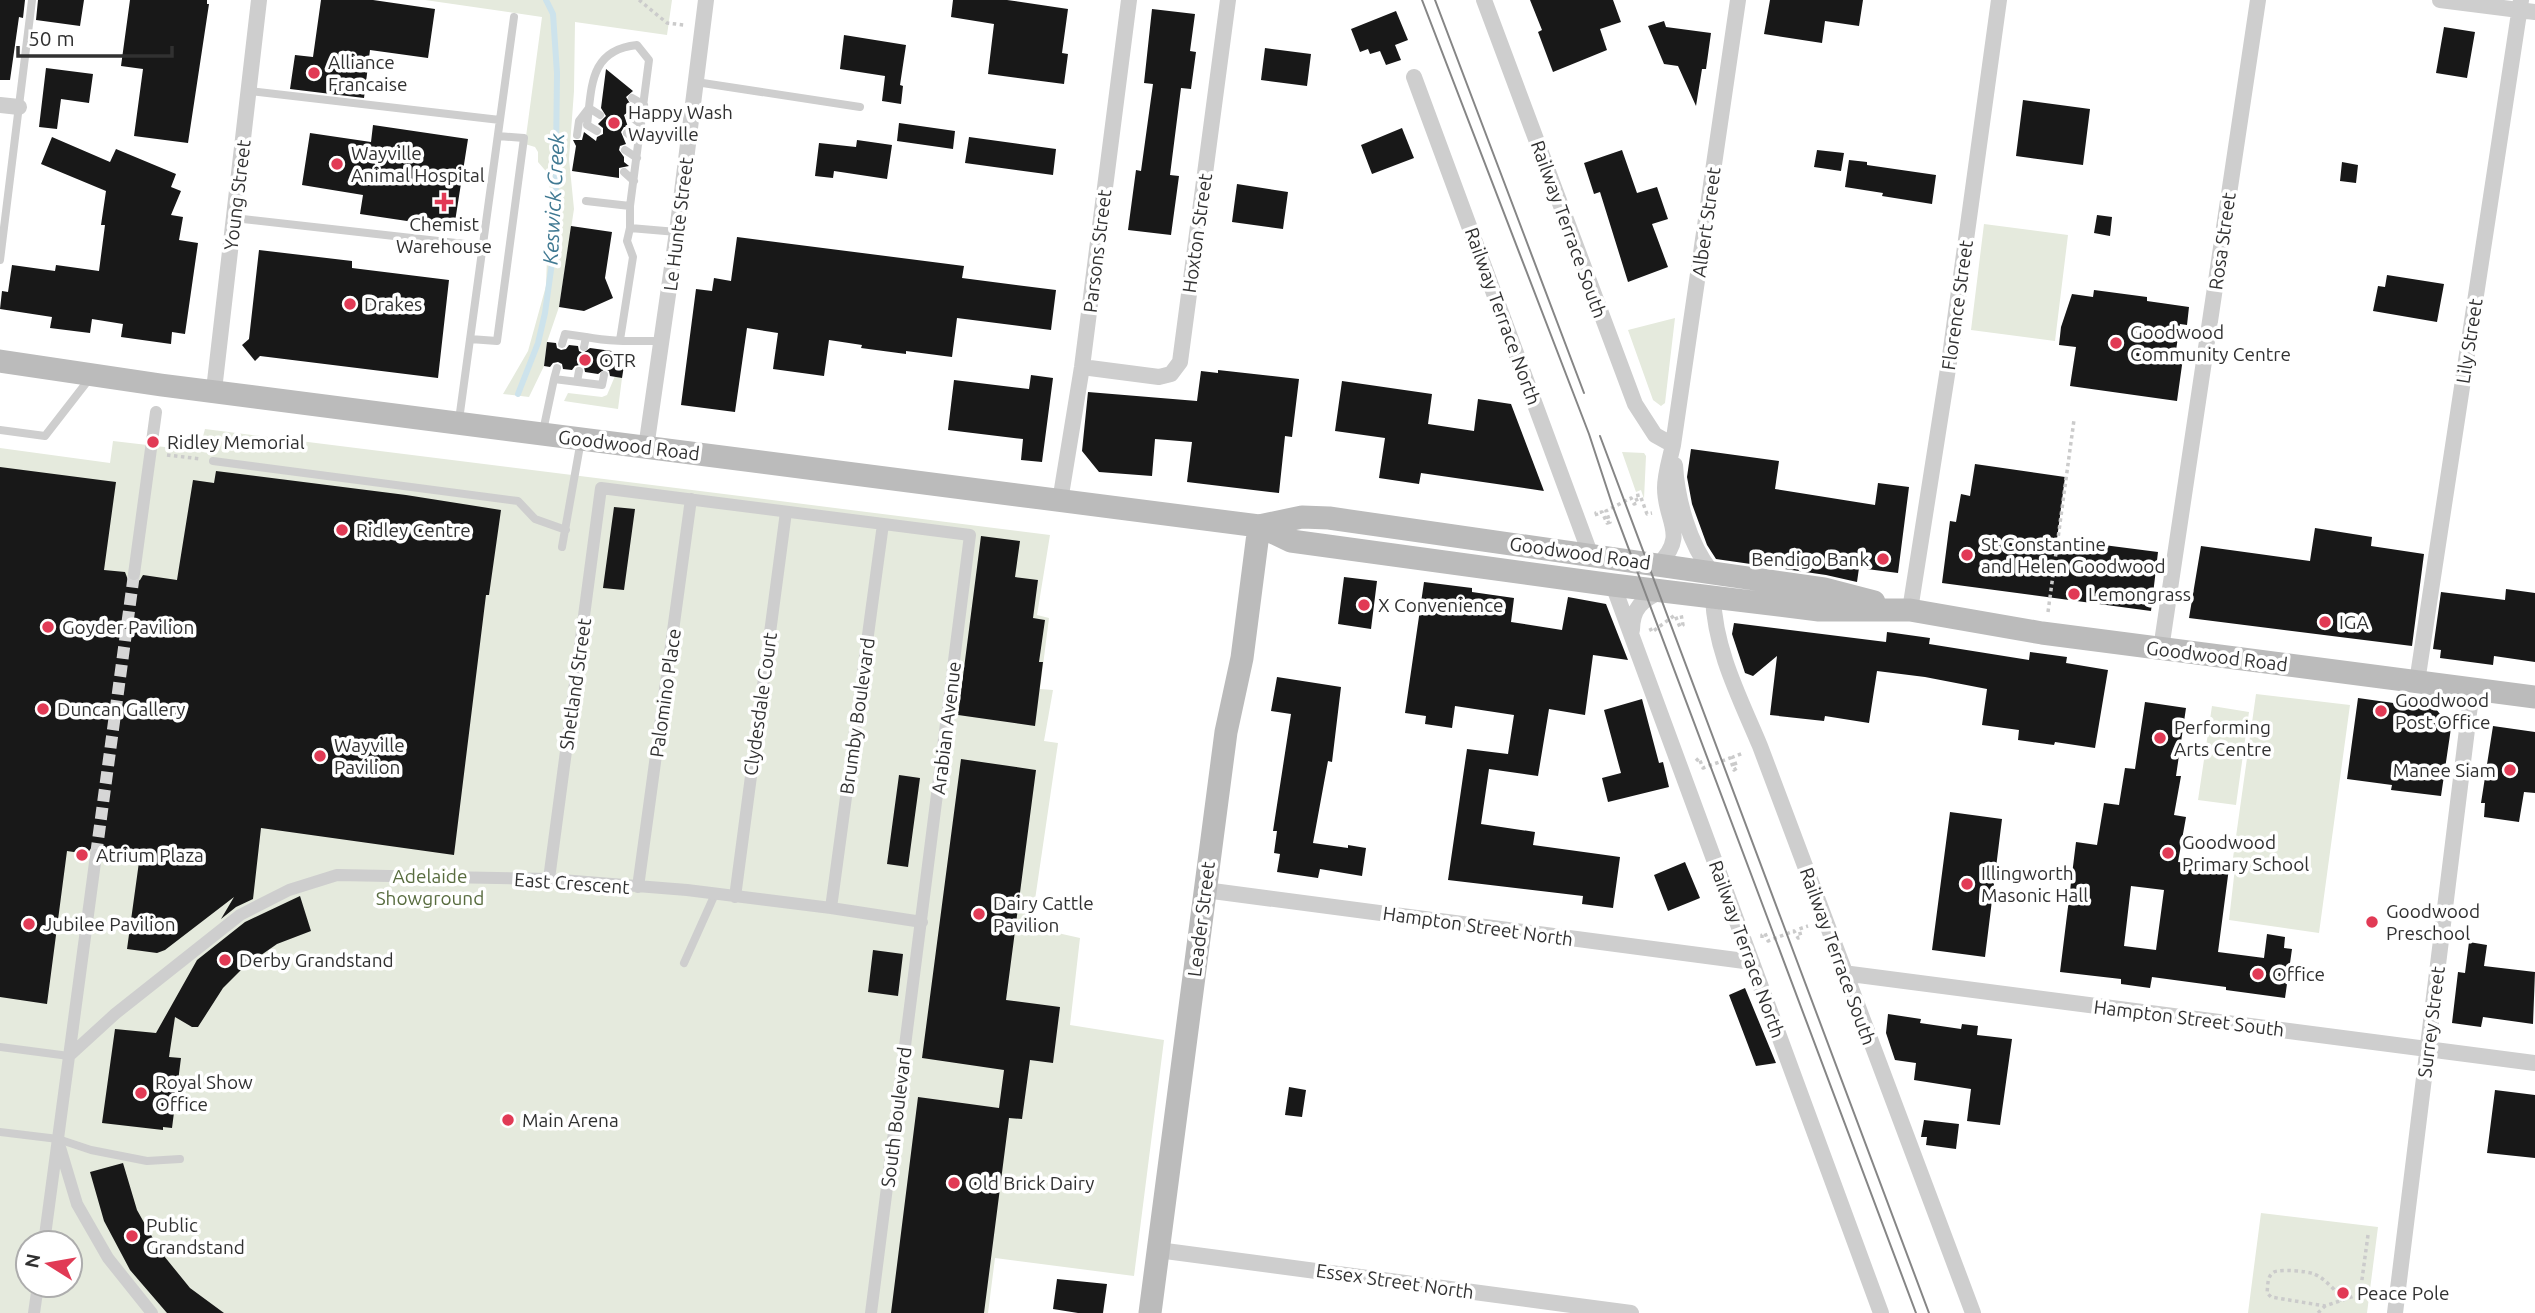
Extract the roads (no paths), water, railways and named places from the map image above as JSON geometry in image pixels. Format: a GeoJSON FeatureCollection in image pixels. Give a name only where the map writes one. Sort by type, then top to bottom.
{"type":"FeatureCollection","features":[{"type":"Feature","properties":{"kind":"main road","name":"Goodwood Road"},"geometry":{"type":"LineString","coordinates":[[0,361],[646,448],[1259,526],[1292,541],[1613,585],[1819,610],[1905,610]]}},
{"type":"Feature","properties":{"kind":"main road","name":"Goodwood Road"},"geometry":{"type":"LineString","coordinates":[[1259,526],[1302,517],[1329,518],[1712,571],[1824,589],[1905,610],[2045,633],[2535,697]]}},
{"type":"Feature","properties":{"kind":"main road","name":"Leader Street"},"geometry":{"type":"LineString","coordinates":[[1150,1313],[1226,732],[1242,658],[1259,526]]}},
{"type":"Feature","properties":{"kind":"street","name":"Young Street"},"geometry":{"type":"LineString","coordinates":[[214,390],[259,0]]}},
{"type":"Feature","properties":{"kind":"street","name":"Le Hunte Street"},"geometry":{"type":"LineString","coordinates":[[646,448],[706,0]]}},
{"type":"Feature","properties":{"kind":"street","name":"Parsons Street"},"geometry":{"type":"LineString","coordinates":[[1060,501],[1082,367],[1129,0]]}},
{"type":"Feature","properties":{"kind":"street","name":"Hoxton Street"},"geometry":{"type":"LineString","coordinates":[[1082,367],[1159,377],[1171,374],[1180,362],[1228,0]]}},
{"type":"Feature","properties":{"kind":"street","name":"Railway Terrace South"},"geometry":{"type":"LineString","coordinates":[[1484,0],[1634,404],[1655,435],[1673,445]]}},
{"type":"Feature","properties":{"kind":"street","name":"Albert Street"},"geometry":{"type":"LineString","coordinates":[[1659,564],[1670,553],[1674,542],[1665,488],[1738,0]]}},
{"type":"Feature","properties":{"kind":"street","name":"Florence Street"},"geometry":{"type":"LineString","coordinates":[[1905,610],[1952,343],[1999,0]]}},
{"type":"Feature","properties":{"kind":"street","name":"Rosa Street"},"geometry":{"type":"LineString","coordinates":[[2161,649],[2258,0]]}},
{"type":"Feature","properties":{"kind":"street"},"geometry":{"type":"LineString","coordinates":[[2440,0],[2525,8]]}},
{"type":"Feature","properties":{"kind":"street","name":"Lily Street"},"geometry":{"type":"LineString","coordinates":[[2417,682],[2525,8]]}},
{"type":"Feature","properties":{"kind":"street","name":"Railway Terrace North"},"geometry":{"type":"LineString","coordinates":[[1415,77],[1591,556]]}},
{"type":"Feature","properties":{"kind":"street"},"geometry":{"type":"LineString","coordinates":[[0,105],[19,107]]}},
{"type":"Feature","properties":{"kind":"street"},"geometry":{"type":"LineString","coordinates":[[134,574],[156,412]]}},
{"type":"Feature","properties":{"kind":"street","name":"Albert Street"},"geometry":{"type":"LineString","coordinates":[[1673,445],[1676,484],[1682,510],[1702,559],[1712,571]]}},
{"type":"Feature","properties":{"kind":"street","name":"Shetland Street"},"geometry":{"type":"LineString","coordinates":[[549,879],[601,488],[691,499]]}},
{"type":"Feature","properties":{"kind":"street"},"geometry":{"type":"LineString","coordinates":[[691,499],[883,524]]}},
{"type":"Feature","properties":{"kind":"street","name":"Palomino Place"},"geometry":{"type":"LineString","coordinates":[[639,887],[691,499]]}},
{"type":"Feature","properties":{"kind":"street","name":"Clydesdale Court"},"geometry":{"type":"LineString","coordinates":[[735,897],[786,512]]}},
{"type":"Feature","properties":{"kind":"street","name":"Arabian Avenue"},"geometry":{"type":"LineString","coordinates":[[883,524],[970,535],[922,922]]}},
{"type":"Feature","properties":{"kind":"street","name":"Brumby Boulevard"},"geometry":{"type":"LineString","coordinates":[[831,908],[883,524]]}},
{"type":"Feature","properties":{"kind":"street","name":"Railway Terrace North"},"geometry":{"type":"LineString","coordinates":[[1613,585],[1881,1313]]}},
{"type":"Feature","properties":{"kind":"street"},"geometry":{"type":"LineString","coordinates":[[1633,640],[1633,617],[1636,609],[1647,598],[1663,591]]}},
{"type":"Feature","properties":{"kind":"street","name":"Railway Terrace South"},"geometry":{"type":"LineString","coordinates":[[1713,597],[1714,622],[1723,657],[1760,746],[1843,973],[1973,1313]]}},
{"type":"Feature","properties":{"kind":"street","name":"Surrey Street"},"geometry":{"type":"LineString","coordinates":[[2395,1313],[2472,689]]}},
{"type":"Feature","properties":{"kind":"street"},"geometry":{"type":"LineString","coordinates":[[46,1229],[96,855]]}},
{"type":"Feature","properties":{"kind":"street","name":"East Crescent"},"geometry":{"type":"LineString","coordinates":[[69,1056],[115,1014],[240,915],[289,890],[337,875],[549,879],[715,894],[922,922]]}},
{"type":"Feature","properties":{"kind":"street","name":"Hampton Street North"},"geometry":{"type":"LineString","coordinates":[[1205,890],[1749,956]]}},
{"type":"Feature","properties":{"kind":"street","name":"South Boulevard"},"geometry":{"type":"LineString","coordinates":[[871,1313],[922,922]]}},
{"type":"Feature","properties":{"kind":"street","name":"Hampton Street South"},"geometry":{"type":"LineString","coordinates":[[1843,973],[2535,1063]]}},
{"type":"Feature","properties":{"kind":"street"},"geometry":{"type":"LineString","coordinates":[[58,1139],[77,1204],[108,1258],[152,1313]]}},
{"type":"Feature","properties":{"kind":"street","name":"Essex Street North"},"geometry":{"type":"LineString","coordinates":[[1158,1250],[1631,1313]]}},
{"type":"Feature","properties":{"kind":"lane"},"geometry":{"type":"LineString","coordinates":[[0,260],[32,0]]}},
{"type":"Feature","properties":{"kind":"lane"},"geometry":{"type":"LineString","coordinates":[[465,424],[470,339],[513,18]]}},
{"type":"Feature","properties":{"kind":"lane"},"geometry":{"type":"LineString","coordinates":[[597,131],[587,125],[594,73],[605,57],[623,47],[637,45],[649,60],[627,241],[633,257],[613,344]]}},
{"type":"Feature","properties":{"kind":"lane"},"geometry":{"type":"LineString","coordinates":[[594,73],[604,80]]}},
{"type":"Feature","properties":{"kind":"lane"},"geometry":{"type":"LineString","coordinates":[[695,82],[860,107]]}},
{"type":"Feature","properties":{"kind":"lane"},"geometry":{"type":"LineString","coordinates":[[249,92],[500,120]]}},
{"type":"Feature","properties":{"kind":"lane"},"geometry":{"type":"LineString","coordinates":[[591,93],[602,99]]}},
{"type":"Feature","properties":{"kind":"lane"},"geometry":{"type":"LineString","coordinates":[[632,98],[644,105]]}},
{"type":"Feature","properties":{"kind":"lane"},"geometry":{"type":"LineString","coordinates":[[589,108],[600,115]]}},
{"type":"Feature","properties":{"kind":"lane"},"geometry":{"type":"LineString","coordinates":[[576,135],[579,121],[589,108]]}},
{"type":"Feature","properties":{"kind":"lane"},"geometry":{"type":"LineString","coordinates":[[630,116],[641,124]]}},
{"type":"Feature","properties":{"kind":"lane"},"geometry":{"type":"LineString","coordinates":[[627,134],[639,142]]}},
{"type":"Feature","properties":{"kind":"lane"},"geometry":{"type":"LineString","coordinates":[[470,339],[497,341],[524,138],[498,136]]}},
{"type":"Feature","properties":{"kind":"lane"},"geometry":{"type":"LineString","coordinates":[[625,150],[637,158]]}},
{"type":"Feature","properties":{"kind":"lane"},"geometry":{"type":"LineString","coordinates":[[624,172],[634,181]]}},
{"type":"Feature","properties":{"kind":"lane"},"geometry":{"type":"LineString","coordinates":[[586,201],[630,206]]}},
{"type":"Feature","properties":{"kind":"lane"},"geometry":{"type":"LineString","coordinates":[[234,218],[483,246]]}},
{"type":"Feature","properties":{"kind":"lane"},"geometry":{"type":"LineString","coordinates":[[630,228],[677,232]]}},
{"type":"Feature","properties":{"kind":"lane"},"geometry":{"type":"LineString","coordinates":[[562,344],[565,334],[613,344],[662,341]]}},
{"type":"Feature","properties":{"kind":"lane"},"geometry":{"type":"LineString","coordinates":[[584,347],[586,337]]}},
{"type":"Feature","properties":{"kind":"lane"},"geometry":{"type":"LineString","coordinates":[[543,434],[557,368]]}},
{"type":"Feature","properties":{"kind":"lane"},"geometry":{"type":"LineString","coordinates":[[577,382],[579,371]]}},
{"type":"Feature","properties":{"kind":"lane"},"geometry":{"type":"LineString","coordinates":[[0,430],[45,436],[92,375]]}},
{"type":"Feature","properties":{"kind":"lane"},"geometry":{"type":"LineString","coordinates":[[554,379],[602,385],[604,375]]}},
{"type":"Feature","properties":{"kind":"lane"},"geometry":{"type":"LineString","coordinates":[[562,547],[581,439]]}},
{"type":"Feature","properties":{"kind":"lane"},"geometry":{"type":"LineString","coordinates":[[213,461],[517,501],[535,519],[566,530]]}},
{"type":"Feature","properties":{"kind":"lane"},"geometry":{"type":"LineString","coordinates":[[684,963],[715,894]]}},
{"type":"Feature","properties":{"kind":"lane"},"geometry":{"type":"LineString","coordinates":[[0,1047],[69,1056]]}},
{"type":"Feature","properties":{"kind":"lane"},"geometry":{"type":"LineString","coordinates":[[0,1132],[58,1139],[91,1150],[147,1161],[180,1159]]}},
{"type":"Feature","properties":{"kind":"waterway","name":"Keswick Creek"},"geometry":{"type":"LineString","coordinates":[[518,394],[538,343],[555,241],[557,73],[553,14],[546,0]]}},
{"type":"Feature","properties":{"kind":"tunnel"},"geometry":{"type":"LineString","coordinates":[[96,855],[134,574]]}},
{"type":"Feature","properties":{"kind":"tram line"},"geometry":{"type":"LineString","coordinates":[[1422,0],[1589,434],[1613,507],[1916,1313]]}},
{"type":"Feature","properties":{"kind":"tram line"},"geometry":{"type":"LineString","coordinates":[[1435,0],[1584,393]]}},
{"type":"Feature","properties":{"kind":"tram line"},"geometry":{"type":"LineString","coordinates":[[1600,436],[1929,1313]]}},
{"type":"Feature","properties":{"kind":"place","name":"Alliance Francaise"},"geometry":{"type":"Point","coordinates":[314,73]}},
{"type":"Feature","properties":{"kind":"place","name":"Happy Wash Wayville"},"geometry":{"type":"Point","coordinates":[614,123]}},
{"type":"Feature","properties":{"kind":"place","name":"Wayville Animal Hospital"},"geometry":{"type":"Point","coordinates":[337,164]}},
{"type":"Feature","properties":{"kind":"place","name":"Chemist Warehouse"},"geometry":{"type":"Point","coordinates":[444,202]}},
{"type":"Feature","properties":{"kind":"place","name":"Drakes"},"geometry":{"type":"Point","coordinates":[350,304]}},
{"type":"Feature","properties":{"kind":"place","name":"Goodwood Community Centre"},"geometry":{"type":"Point","coordinates":[2116,343]}},
{"type":"Feature","properties":{"kind":"place","name":"OTR"},"geometry":{"type":"Point","coordinates":[585,360]}},
{"type":"Feature","properties":{"kind":"place","name":"Ridley Memorial"},"geometry":{"type":"Point","coordinates":[153,442]}},
{"type":"Feature","properties":{"kind":"place","name":"Ridley Centre"},"geometry":{"type":"Point","coordinates":[342,530]}},
{"type":"Feature","properties":{"kind":"place","name":"St Constantine and Helen Goodwood"},"geometry":{"type":"Point","coordinates":[1967,555]}},
{"type":"Feature","properties":{"kind":"place","name":"Bendigo Bank"},"geometry":{"type":"Point","coordinates":[1883,559]}},
{"type":"Feature","properties":{"kind":"place","name":"Lemongrass"},"geometry":{"type":"Point","coordinates":[2074,594]}},
{"type":"Feature","properties":{"kind":"place","name":"X Convenience"},"geometry":{"type":"Point","coordinates":[1364,605]}},
{"type":"Feature","properties":{"kind":"place","name":"IGA"},"geometry":{"type":"Point","coordinates":[2325,622]}},
{"type":"Feature","properties":{"kind":"place","name":"Goyder Pavilion"},"geometry":{"type":"Point","coordinates":[48,627]}},
{"type":"Feature","properties":{"kind":"place","name":"Duncan Gallery"},"geometry":{"type":"Point","coordinates":[43,709]}},
{"type":"Feature","properties":{"kind":"place","name":"Goodwood Post Office"},"geometry":{"type":"Point","coordinates":[2381,711]}},
{"type":"Feature","properties":{"kind":"place","name":"Performing Arts Centre"},"geometry":{"type":"Point","coordinates":[2160,738]}},
{"type":"Feature","properties":{"kind":"place","name":"Wayville Pavilion"},"geometry":{"type":"Point","coordinates":[320,756]}},
{"type":"Feature","properties":{"kind":"place","name":"Manee Siam"},"geometry":{"type":"Point","coordinates":[2510,770]}},
{"type":"Feature","properties":{"kind":"place","name":"Goodwood Primary School"},"geometry":{"type":"Point","coordinates":[2168,853]}},
{"type":"Feature","properties":{"kind":"place","name":"Atrium Plaza"},"geometry":{"type":"Point","coordinates":[82,855]}},
{"type":"Feature","properties":{"kind":"place","name":"Illingworth Masonic Hall"},"geometry":{"type":"Point","coordinates":[1967,884]}},
{"type":"Feature","properties":{"kind":"place","name":"Dairy Cattle Pavilion"},"geometry":{"type":"Point","coordinates":[979,914]}},
{"type":"Feature","properties":{"kind":"place","name":"Goodwood Preschool"},"geometry":{"type":"Point","coordinates":[2372,922]}},
{"type":"Feature","properties":{"kind":"place","name":"Jubilee Pavilion"},"geometry":{"type":"Point","coordinates":[29,924]}},
{"type":"Feature","properties":{"kind":"place","name":"Derby Grandstand"},"geometry":{"type":"Point","coordinates":[225,960]}},
{"type":"Feature","properties":{"kind":"place","name":"Office"},"geometry":{"type":"Point","coordinates":[2258,974]}},
{"type":"Feature","properties":{"kind":"place","name":"Royal Show Office"},"geometry":{"type":"Point","coordinates":[141,1093]}},
{"type":"Feature","properties":{"kind":"place","name":"Main Arena"},"geometry":{"type":"Point","coordinates":[508,1120]}},
{"type":"Feature","properties":{"kind":"place","name":"Old Brick Dairy"},"geometry":{"type":"Point","coordinates":[954,1183]}},
{"type":"Feature","properties":{"kind":"place","name":"Public Grandstand"},"geometry":{"type":"Point","coordinates":[132,1236]}},
{"type":"Feature","properties":{"kind":"place","name":"Peace Pole"},"geometry":{"type":"Point","coordinates":[2343,1293]}},
{"type":"Feature","properties":{"kind":"park label","name":"Adelaide Showground"},"geometry":{"type":"Point","coordinates":[430,887]}}]}
